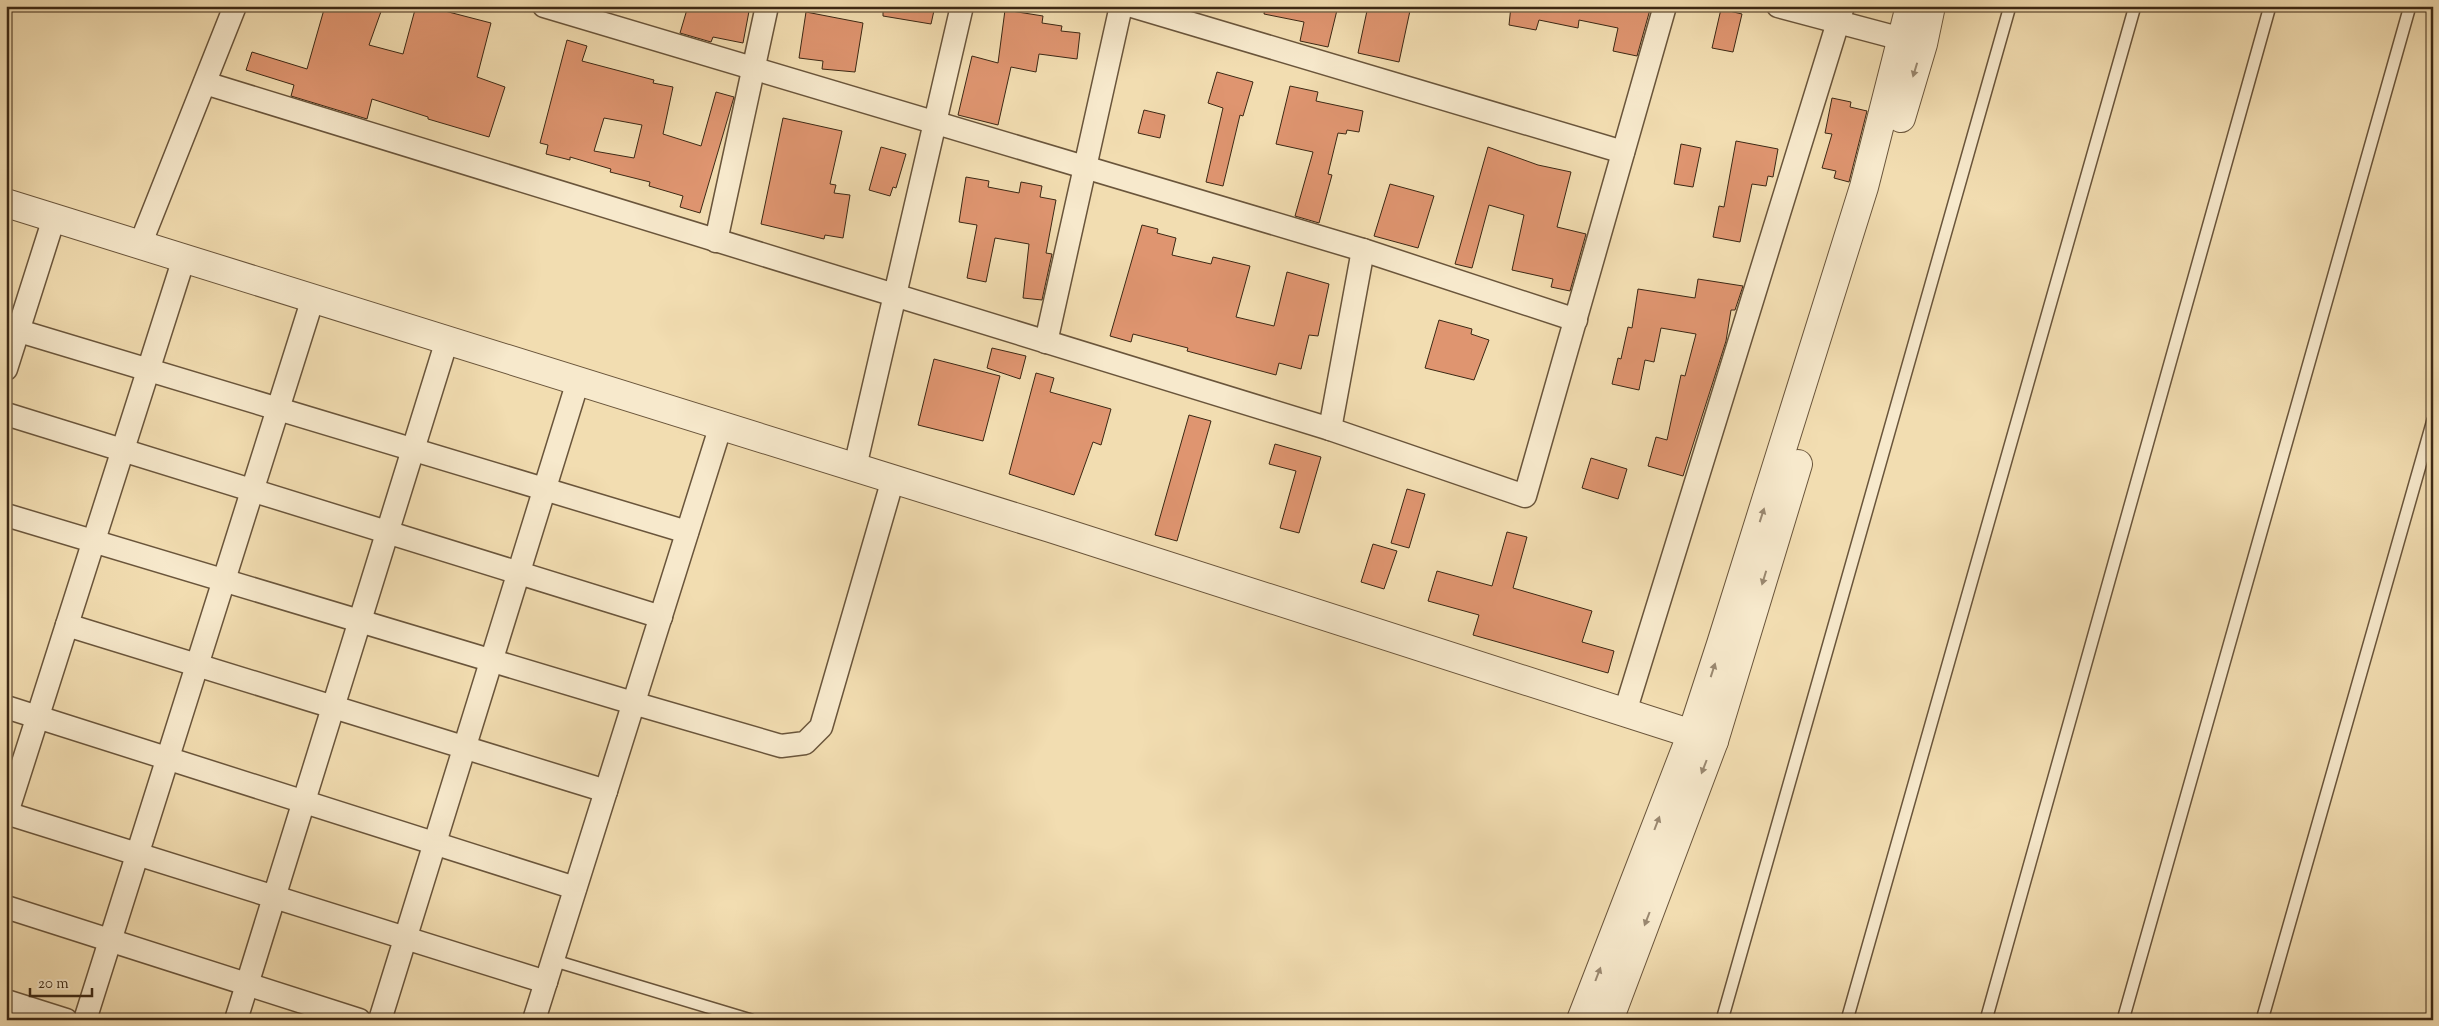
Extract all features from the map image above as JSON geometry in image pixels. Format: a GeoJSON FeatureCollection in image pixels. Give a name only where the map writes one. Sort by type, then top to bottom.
{"type":"FeatureCollection","features":[{"type":"Feature","properties":{"kind":"street"},"geometry":{"type":"LineString","coordinates":[[140,245],[235,6]]}},
{"type":"Feature","properties":{"kind":"street"},"geometry":{"type":"LineString","coordinates":[[544,6],[1363,250],[1576,320]]}},
{"type":"Feature","properties":{"kind":"street"},"geometry":{"type":"LineString","coordinates":[[716,241],[767,6]]}},
{"type":"Feature","properties":{"kind":"street"},"geometry":{"type":"LineString","coordinates":[[855,467],[962,6]]}},
{"type":"Feature","properties":{"kind":"street"},"geometry":{"type":"LineString","coordinates":[[1046,342],[1121,6]]}},
{"type":"Feature","properties":{"kind":"street"},"geometry":{"type":"LineString","coordinates":[[1132,6],[1623,152]]}},
{"type":"Feature","properties":{"kind":"street"},"geometry":{"type":"LineString","coordinates":[[205,82],[1330,429],[1525,496],[1665,6]]}},
{"type":"Feature","properties":{"kind":"street"},"geometry":{"type":"LineString","coordinates":[[1778,6],[1841,14],[1913,42]]}},
{"type":"Feature","properties":{"kind":"street"},"geometry":{"type":"LineString","coordinates":[[1910,6],[1913,42]]}},
{"type":"Feature","properties":{"kind":"street"},"geometry":{"type":"LineString","coordinates":[[1609,1020],[1703,737],[1913,42],[1931,6]]}},
{"type":"Feature","properties":{"kind":"street"},"geometry":{"type":"LineString","coordinates":[[1625,712],[1841,14]]}},
{"type":"Feature","properties":{"kind":"street"},"geometry":{"type":"LineString","coordinates":[[6,203],[855,467],[1703,737]]}},
{"type":"Feature","properties":{"kind":"street"},"geometry":{"type":"LineString","coordinates":[[6,369],[12,329],[54,218]]}},
{"type":"Feature","properties":{"kind":"street"},"geometry":{"type":"LineString","coordinates":[[1330,429],[1363,250]]}},
{"type":"Feature","properties":{"kind":"street"},"geometry":{"type":"LineString","coordinates":[[184,258],[6,814],[546,982]]}},
{"type":"Feature","properties":{"kind":"street"},"geometry":{"type":"LineString","coordinates":[[85,1020],[313,298]]}},
{"type":"Feature","properties":{"kind":"street"},"geometry":{"type":"LineString","coordinates":[[12,329],[687,532]]}},
{"type":"Feature","properties":{"kind":"street"},"geometry":{"type":"LineString","coordinates":[[236,1020],[447,340]]}},
{"type":"Feature","properties":{"kind":"street"},"geometry":{"type":"LineString","coordinates":[[380,1020],[578,381]]}},
{"type":"Feature","properties":{"kind":"street"},"geometry":{"type":"LineString","coordinates":[[6,414],[660,617]]}},
{"type":"Feature","properties":{"kind":"street"},"geometry":{"type":"LineString","coordinates":[[534,1020],[721,426]]}},
{"type":"Feature","properties":{"kind":"street"},"geometry":{"type":"LineString","coordinates":[[6,515],[633,704],[781,746],[805,743],[822,727],[893,479]]}},
{"type":"Feature","properties":{"kind":"street"},"geometry":{"type":"LineString","coordinates":[[67,625],[606,790]]}},
{"type":"Feature","properties":{"kind":"street"},"geometry":{"type":"LineString","coordinates":[[6,707],[575,888]]}},
{"type":"Feature","properties":{"kind":"street"},"geometry":{"type":"LineString","coordinates":[[1581,1020],[1703,737]]}},
{"type":"Feature","properties":{"kind":"street"},"geometry":{"type":"LineString","coordinates":[[6,908],[359,1020]]}},
{"type":"Feature","properties":{"kind":"street"},"geometry":{"type":"LineString","coordinates":[[6,1001],[66,1020]]}},
{"type":"Feature","properties":{"kind":"lane"},"geometry":{"type":"LineString","coordinates":[[1722,1020],[2010,6]]}},
{"type":"Feature","properties":{"kind":"lane"},"geometry":{"type":"LineString","coordinates":[[1847,1020],[2136,6]]}},
{"type":"Feature","properties":{"kind":"lane"},"geometry":{"type":"LineString","coordinates":[[1986,1020],[2270,6]]}},
{"type":"Feature","properties":{"kind":"lane"},"geometry":{"type":"LineString","coordinates":[[2123,1020],[2410,6]]}},
{"type":"Feature","properties":{"kind":"lane"},"geometry":{"type":"LineString","coordinates":[[2262,1020],[2433,420]]}},
{"type":"Feature","properties":{"kind":"lane"},"geometry":{"type":"LineString","coordinates":[[552,960],[751,1020]]}},
{"type":"Feature","properties":{"kind":"building"},"geometry":{"type":"Polygon","coordinates":[[[325,6],[383,6],[369,45],[403,54],[416,6],[437,6],[437,9],[491,23],[477,77],[505,87],[489,137],[428,119],[428,117],[372,99],[367,119],[291,96],[294,85],[246,70],[252,52],[307,69],[325,6]]]}},
{"type":"Feature","properties":{"kind":"building"},"geometry":{"type":"Polygon","coordinates":[[[688,6],[750,6],[743,43],[713,37],[711,42],[680,33],[688,6]]]}},
{"type":"Feature","properties":{"kind":"building"},"geometry":{"type":"Polygon","coordinates":[[[883,6],[935,6],[931,24],[883,16],[883,6]]]}},
{"type":"Feature","properties":{"kind":"building"},"geometry":{"type":"Polygon","coordinates":[[[1265,6],[1338,6],[1328,47],[1300,41],[1304,22],[1264,14],[1265,6]]]}},
{"type":"Feature","properties":{"kind":"building"},"geometry":{"type":"Polygon","coordinates":[[[1368,6],[1411,6],[1399,62],[1358,53],[1368,6]]]}},
{"type":"Feature","properties":{"kind":"building"},"geometry":{"type":"Polygon","coordinates":[[[1511,6],[1651,6],[1637,56],[1613,51],[1618,28],[1579,20],[1578,28],[1539,20],[1536,30],[1509,25],[1511,6]]]}},
{"type":"Feature","properties":{"kind":"building"},"geometry":{"type":"Polygon","coordinates":[[[1721,9],[1742,14],[1733,52],[1712,48],[1721,9]]]}},
{"type":"Feature","properties":{"kind":"building"},"geometry":{"type":"Polygon","coordinates":[[[1005,10],[1043,16],[1042,23],[1062,26],[1061,31],[1080,33],[1077,59],[1039,54],[1036,72],[1011,67],[998,125],[958,115],[972,56],[998,63],[1005,10]]]}},
{"type":"Feature","properties":{"kind":"building"},"geometry":{"type":"Polygon","coordinates":[[[806,12],[863,23],[855,72],[822,69],[823,61],[799,58],[806,12]]]}},
{"type":"Feature","properties":{"kind":"building"},"geometry":{"type":"Polygon","coordinates":[[[567,40],[587,46],[582,61],[654,80],[653,83],[673,87],[663,134],[701,146],[716,92],[734,97],[700,213],[680,207],[683,196],[649,186],[650,182],[610,172],[611,169],[570,157],[570,160],[546,154],[548,145],[540,143],[567,40]],[[604,118],[594,151],[634,158],[642,125],[604,118]]]}},
{"type":"Feature","properties":{"kind":"building"},"geometry":{"type":"Polygon","coordinates":[[[1217,72],[1253,82],[1243,116],[1240,115],[1223,186],[1206,182],[1223,108],[1208,103],[1217,72]]]}},
{"type":"Feature","properties":{"kind":"building"},"geometry":{"type":"Polygon","coordinates":[[[1290,86],[1318,92],[1316,101],[1363,111],[1359,132],[1347,130],[1346,134],[1338,133],[1328,174],[1332,175],[1319,223],[1295,216],[1313,152],[1276,144],[1290,86]]]}},
{"type":"Feature","properties":{"kind":"building"},"geometry":{"type":"Polygon","coordinates":[[[1832,98],[1851,102],[1850,107],[1867,111],[1849,182],[1834,178],[1836,171],[1822,168],[1832,134],[1825,133],[1832,98]]]}},
{"type":"Feature","properties":{"kind":"building"},"geometry":{"type":"Polygon","coordinates":[[[1144,110],[1165,115],[1160,138],[1138,133],[1144,110]]]}},
{"type":"Feature","properties":{"kind":"building"},"geometry":{"type":"Polygon","coordinates":[[[783,118],[842,131],[830,184],[836,185],[834,193],[850,195],[843,238],[825,235],[824,239],[761,224],[783,118]]]}},
{"type":"Feature","properties":{"kind":"building"},"geometry":{"type":"Polygon","coordinates":[[[1736,141],[1778,149],[1773,177],[1768,176],[1766,186],[1752,184],[1740,242],[1713,237],[1719,206],[1724,207],[1736,141]]]}},
{"type":"Feature","properties":{"kind":"building"},"geometry":{"type":"Polygon","coordinates":[[[1681,144],[1701,148],[1693,187],[1674,184],[1681,144]]]}},
{"type":"Feature","properties":{"kind":"building"},"geometry":{"type":"Polygon","coordinates":[[[881,147],[906,154],[896,188],[893,187],[890,196],[869,190],[881,147]]]}},
{"type":"Feature","properties":{"kind":"building"},"geometry":{"type":"Polygon","coordinates":[[[1488,147],[1538,165],[1571,172],[1557,227],[1586,234],[1570,291],[1551,287],[1553,279],[1512,270],[1524,215],[1489,205],[1472,268],[1455,264],[1488,147]]]}},
{"type":"Feature","properties":{"kind":"building"},"geometry":{"type":"Polygon","coordinates":[[[966,177],[989,181],[988,187],[1019,193],[1021,182],[1042,186],[1040,197],[1056,200],[1046,253],[1052,254],[1042,300],[1023,298],[1029,244],[995,238],[986,282],[967,278],[977,225],[959,222],[966,177]]]}},
{"type":"Feature","properties":{"kind":"building"},"geometry":{"type":"Polygon","coordinates":[[[1390,184],[1434,196],[1418,248],[1374,236],[1390,184]]]}},
{"type":"Feature","properties":{"kind":"building"},"geometry":{"type":"Polygon","coordinates":[[[1142,225],[1158,229],[1157,233],[1176,238],[1172,255],[1211,264],[1213,257],[1250,266],[1236,317],[1274,326],[1287,272],[1329,284],[1318,336],[1309,335],[1301,369],[1279,363],[1276,375],[1187,351],[1188,348],[1133,334],[1131,342],[1110,336],[1142,225]]]}},
{"type":"Feature","properties":{"kind":"building"},"geometry":{"type":"Polygon","coordinates":[[[1698,279],[1743,286],[1735,310],[1731,310],[1726,341],[1683,476],[1648,466],[1656,437],[1667,440],[1681,375],[1685,376],[1696,334],[1661,328],[1654,362],[1645,360],[1639,390],[1612,384],[1618,358],[1621,359],[1628,327],[1632,328],[1638,289],[1695,298],[1698,279]]]}},
{"type":"Feature","properties":{"kind":"building"},"geometry":{"type":"Polygon","coordinates":[[[1439,320],[1472,329],[1471,334],[1489,340],[1474,380],[1425,368],[1439,320]]]}},
{"type":"Feature","properties":{"kind":"building"},"geometry":{"type":"Polygon","coordinates":[[[992,348],[1026,356],[1020,379],[987,368],[992,348]]]}},
{"type":"Feature","properties":{"kind":"building"},"geometry":{"type":"Polygon","coordinates":[[[934,359],[1000,376],[983,441],[918,425],[934,359]]]}},
{"type":"Feature","properties":{"kind":"building"},"geometry":{"type":"Polygon","coordinates":[[[1036,373],[1054,378],[1050,392],[1111,409],[1101,445],[1093,442],[1074,495],[1009,474],[1036,373]]]}},
{"type":"Feature","properties":{"kind":"building"},"geometry":{"type":"Polygon","coordinates":[[[1189,415],[1211,421],[1177,541],[1155,535],[1189,415]]]}},
{"type":"Feature","properties":{"kind":"building"},"geometry":{"type":"Polygon","coordinates":[[[1275,444],[1321,457],[1299,533],[1280,528],[1296,471],[1269,464],[1275,444]]]}},
{"type":"Feature","properties":{"kind":"building"},"geometry":{"type":"Polygon","coordinates":[[[1591,458],[1627,469],[1618,499],[1582,488],[1591,458]]]}},
{"type":"Feature","properties":{"kind":"building"},"geometry":{"type":"Polygon","coordinates":[[[1407,489],[1425,494],[1409,548],[1391,543],[1407,489]]]}},
{"type":"Feature","properties":{"kind":"building"},"geometry":{"type":"Polygon","coordinates":[[[1507,532],[1527,537],[1513,588],[1592,611],[1582,642],[1614,651],[1608,673],[1473,635],[1479,615],[1428,601],[1437,571],[1492,586],[1507,532]]]}},
{"type":"Feature","properties":{"kind":"building"},"geometry":{"type":"Polygon","coordinates":[[[1373,544],[1397,551],[1384,589],[1361,582],[1373,544]]]}}]}
